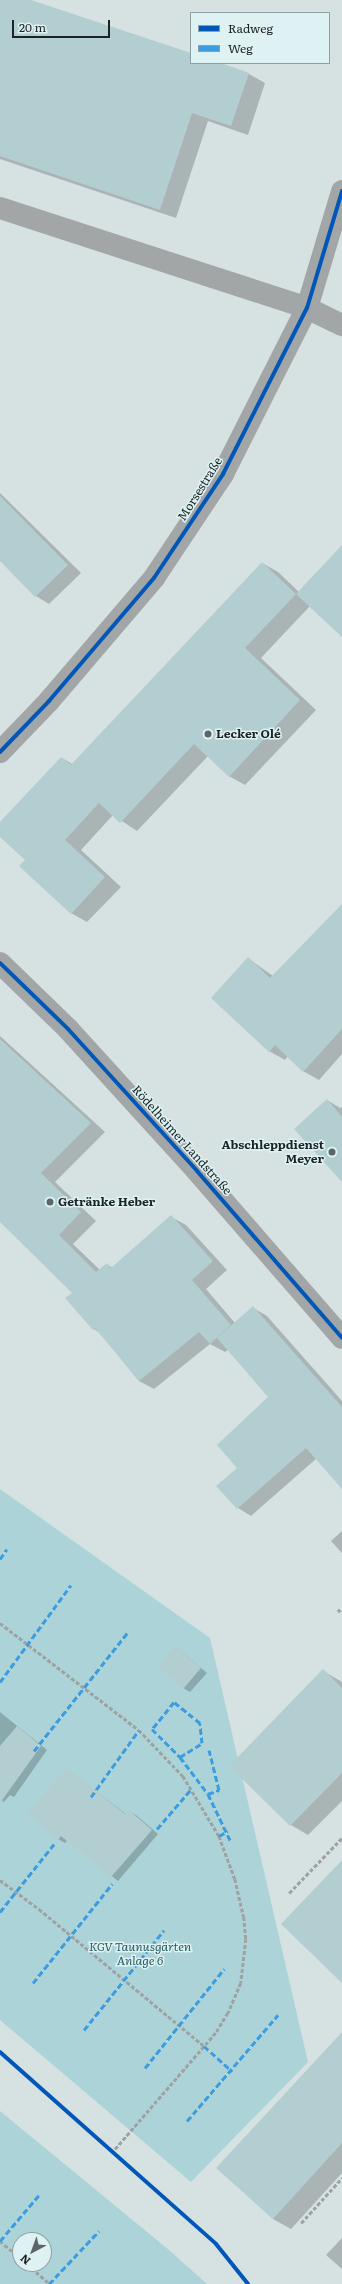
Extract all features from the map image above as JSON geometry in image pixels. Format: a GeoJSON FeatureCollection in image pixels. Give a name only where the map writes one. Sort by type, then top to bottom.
{"type":"FeatureCollection","features":[{"type":"Feature","properties":{"kind":"street","name":"Morsestraße"},"geometry":{"type":"LineString","coordinates":[[0,752],[49,701],[154,578],[223,474],[307,308],[342,191]]}},
{"type":"Feature","properties":{"kind":"street"},"geometry":{"type":"LineString","coordinates":[[0,208],[307,308],[342,324]]}},
{"type":"Feature","properties":{"kind":"street","name":"Rödelheimer Landstraße"},"geometry":{"type":"LineString","coordinates":[[0,963],[74,1034],[197,1171],[342,1338]]}},
{"type":"Feature","properties":{"kind":"path"},"geometry":{"type":"LineString","coordinates":[[338,1609],[342,1614]]}},
{"type":"Feature","properties":{"kind":"path"},"geometry":{"type":"LineString","coordinates":[[0,1622],[95,1694],[164,1754],[183,1776],[219,1836],[235,1878],[244,1917],[246,1939],[241,1983],[228,2013],[204,2046],[114,2152]]}},
{"type":"Feature","properties":{"kind":"path"},"geometry":{"type":"LineString","coordinates":[[289,1893],[342,1838]]}},
{"type":"Feature","properties":{"kind":"path"},"geometry":{"type":"LineString","coordinates":[[0,1880],[204,2046]]}},
{"type":"Feature","properties":{"kind":"path"},"geometry":{"type":"LineString","coordinates":[[302,2223],[342,2178]]}},
{"type":"Feature","properties":{"kind":"path"},"geometry":{"type":"LineString","coordinates":[[0,2241],[12,2251]]}},
{"type":"Feature","properties":{"kind":"path"},"geometry":{"type":"LineString","coordinates":[[36,2272],[50,2284]]}},
{"type":"Feature","properties":{"kind":"green space","name":"KGV Taunusgärten Anlage 6"},"geometry":{"type":"Polygon","coordinates":[[[0,1489],[210,1638],[308,2062],[191,2182],[0,2020],[0,1489]]]}},
{"type":"Feature","properties":{"kind":"green space"},"geometry":{"type":"Polygon","coordinates":[[[0,2111],[169,2250],[207,2284],[0,2284],[0,2111]]]}},
{"type":"Feature","properties":{"kind":"building"},"geometry":{"type":"Polygon","coordinates":[[[0,0],[31,0],[190,53],[190,64],[224,64],[249,73],[231,126],[192,113],[160,210],[0,156],[0,0]]]}},
{"type":"Feature","properties":{"kind":"building"},"geometry":{"type":"Polygon","coordinates":[[[0,496],[68,565],[35,597],[0,561],[0,496]]]}},
{"type":"Feature","properties":{"kind":"building"},"geometry":{"type":"Polygon","coordinates":[[[342,545],[342,637],[296,594],[342,545]]]}},
{"type":"Feature","properties":{"kind":"building"},"geometry":{"type":"Polygon","coordinates":[[[262,562],[296,594],[245,648],[300,700],[229,777],[194,744],[120,823],[99,803],[65,840],[105,877],[71,914],[19,866],[25,860],[0,837],[0,822],[61,757],[71,765],[262,562]]]}},
{"type":"Feature","properties":{"kind":"building"},"geometry":{"type":"Polygon","coordinates":[[[342,904],[342,1029],[303,1072],[275,1045],[269,1052],[211,998],[248,957],[270,978],[342,904]]]}},
{"type":"Feature","properties":{"kind":"building"},"geometry":{"type":"Polygon","coordinates":[[[0,1039],[91,1123],[41,1173],[81,1212],[59,1235],[96,1272],[107,1263],[111,1268],[171,1215],[213,1261],[192,1280],[231,1325],[210,1344],[199,1332],[139,1381],[95,1328],[93,1330],[65,1298],[72,1293],[0,1222],[0,1039]]]}},
{"type":"Feature","properties":{"kind":"building"},"geometry":{"type":"Polygon","coordinates":[[[327,1099],[342,1117],[342,1182],[294,1129],[327,1099]]]}},
{"type":"Feature","properties":{"kind":"building"},"geometry":{"type":"Polygon","coordinates":[[[253,1306],[342,1407],[342,1489],[306,1448],[237,1509],[216,1486],[237,1468],[217,1445],[268,1397],[217,1338],[253,1306]]]}},
{"type":"Feature","properties":{"kind":"building"},"geometry":{"type":"Polygon","coordinates":[[[175,1646],[201,1668],[183,1689],[157,1666],[175,1646]]]}},
{"type":"Feature","properties":{"kind":"building"},"geometry":{"type":"Polygon","coordinates":[[[323,1669],[342,1688],[342,1773],[290,1826],[229,1766],[323,1669]]]}},
{"type":"Feature","properties":{"kind":"building"},"geometry":{"type":"Polygon","coordinates":[[[17,1726],[41,1746],[0,1803],[0,1746],[17,1726]]]}},
{"type":"Feature","properties":{"kind":"building"},"geometry":{"type":"Polygon","coordinates":[[[67,1768],[125,1814],[129,1810],[152,1830],[111,1877],[61,1836],[58,1840],[27,1812],[67,1768]]]}},
{"type":"Feature","properties":{"kind":"building"},"geometry":{"type":"Polygon","coordinates":[[[342,1860],[342,1983],[281,1924],[342,1860]]]}},
{"type":"Feature","properties":{"kind":"building"},"geometry":{"type":"Polygon","coordinates":[[[342,2032],[342,2143],[273,2219],[216,2168],[342,2032]]]}},
{"type":"Feature","properties":{"kind":"marked path"},"geometry":{"type":"LineString","coordinates":[[0,1559],[7,1549]]}},
{"type":"Feature","properties":{"kind":"marked path"},"geometry":{"type":"LineString","coordinates":[[0,1682],[71,1585]]}},
{"type":"Feature","properties":{"kind":"marked path"},"geometry":{"type":"LineString","coordinates":[[34,1751],[128,1632]]}},
{"type":"Feature","properties":{"kind":"marked path"},"geometry":{"type":"LineString","coordinates":[[180,1757],[202,1743],[200,1723],[174,1702],[152,1729],[180,1757],[208,1794],[231,1842]]}},
{"type":"Feature","properties":{"kind":"marked path"},"geometry":{"type":"LineString","coordinates":[[91,1797],[139,1730]]}},
{"type":"Feature","properties":{"kind":"marked path"},"geometry":{"type":"LineString","coordinates":[[208,1794],[219,1790],[209,1750]]}},
{"type":"Feature","properties":{"kind":"marked path"},"geometry":{"type":"LineString","coordinates":[[157,1829],[192,1788]]}},
{"type":"Feature","properties":{"kind":"marked path"},"geometry":{"type":"LineString","coordinates":[[219,1836],[228,1831]]}},
{"type":"Feature","properties":{"kind":"marked path"},"geometry":{"type":"LineString","coordinates":[[0,1912],[54,1844]]}},
{"type":"Feature","properties":{"kind":"marked path"},"geometry":{"type":"LineString","coordinates":[[33,1983],[112,1884]]}},
{"type":"Feature","properties":{"kind":"marked path"},"geometry":{"type":"LineString","coordinates":[[84,2030],[164,1930]]}},
{"type":"Feature","properties":{"kind":"marked path"},"geometry":{"type":"LineString","coordinates":[[145,2068],[224,1969]]}},
{"type":"Feature","properties":{"kind":"marked path"},"geometry":{"type":"LineString","coordinates":[[187,2121],[278,2015]]}},
{"type":"Feature","properties":{"kind":"marked path"},"geometry":{"type":"LineString","coordinates":[[204,2046],[232,2071]]}},
{"type":"Feature","properties":{"kind":"marked path"},"geometry":{"type":"LineString","coordinates":[[0,2241],[39,2195]]}},
{"type":"Feature","properties":{"kind":"marked path"},"geometry":{"type":"LineString","coordinates":[[49,2284],[99,2231]]}},
{"type":"Feature","properties":{"kind":"cycle path"},"geometry":{"type":"LineString","coordinates":[[0,752],[49,701],[154,578],[223,474],[307,308],[342,191]]}},
{"type":"Feature","properties":{"kind":"cycle path"},"geometry":{"type":"LineString","coordinates":[[0,963],[68,1029],[197,1171],[342,1338]]}},
{"type":"Feature","properties":{"kind":"cycle path"},"geometry":{"type":"LineString","coordinates":[[0,2052],[216,2244],[248,2284]]}},
{"type":"Feature","properties":{"kind":"place","name":"Lecker Olé"},"geometry":{"type":"Point","coordinates":[208,734]}},
{"type":"Feature","properties":{"kind":"place","name":"Abschleppdienst Meyer"},"geometry":{"type":"Point","coordinates":[332,1152]}},
{"type":"Feature","properties":{"kind":"place","name":"Getränke Heber"},"geometry":{"type":"Point","coordinates":[50,1202]}}]}
